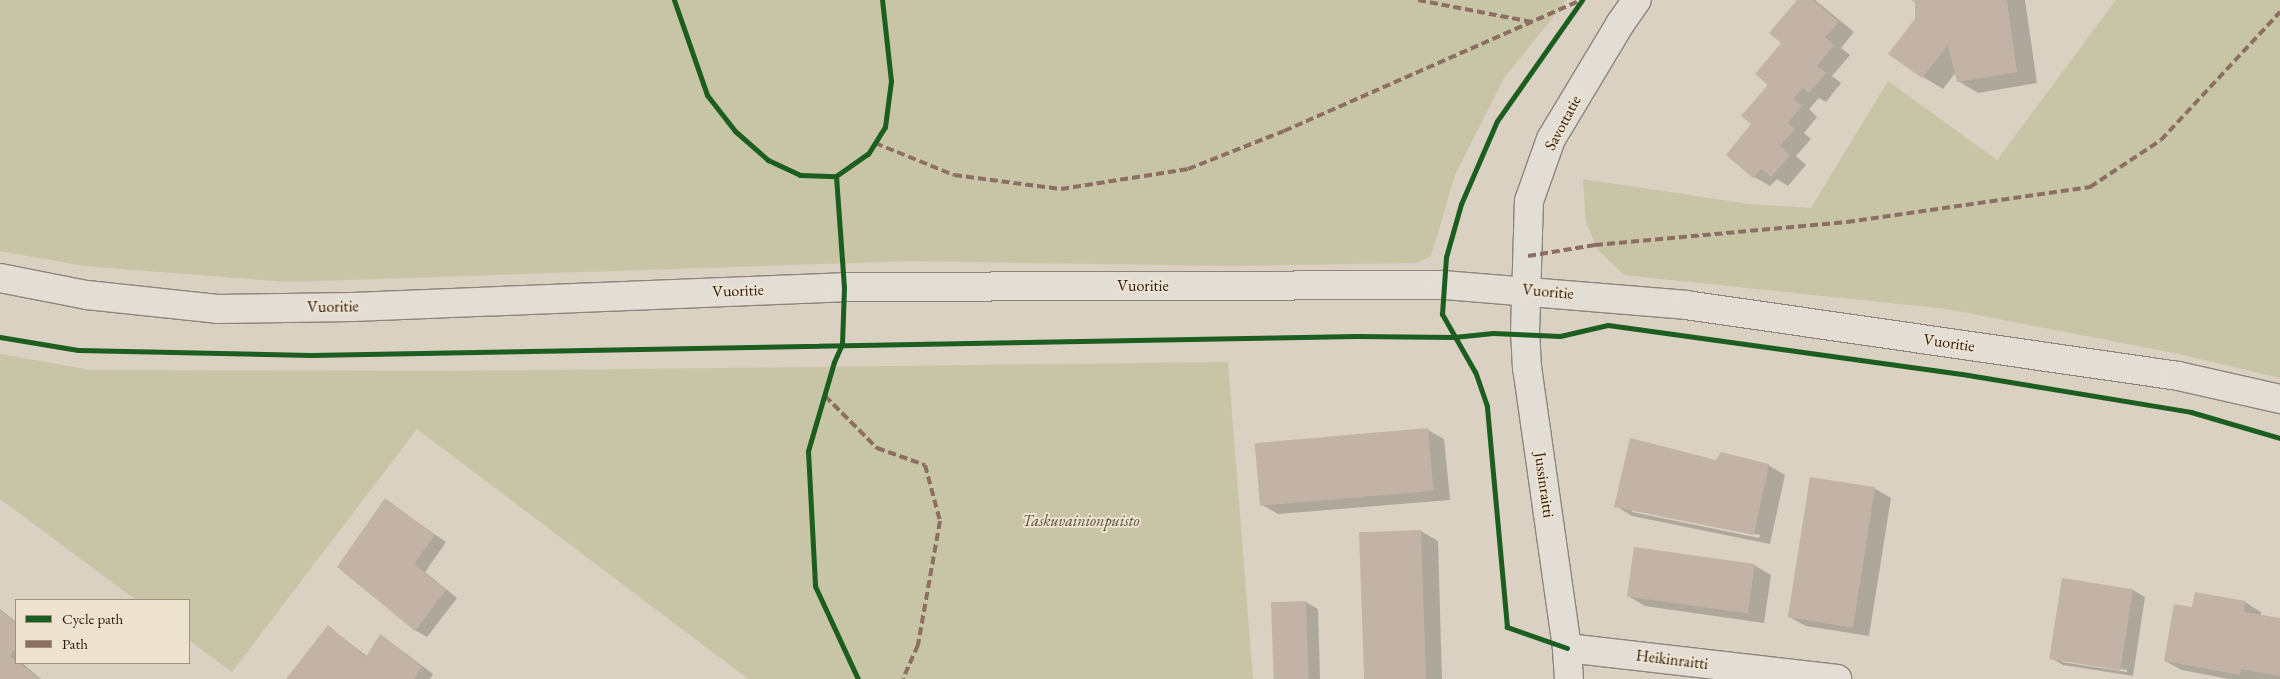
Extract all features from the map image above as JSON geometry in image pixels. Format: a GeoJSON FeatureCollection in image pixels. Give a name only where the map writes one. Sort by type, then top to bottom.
{"type":"FeatureCollection","features":[{"type":"Feature","properties":{"kind":"street","name":"Savottatie"},"geometry":{"type":"LineString","coordinates":[[1526,290],[1529,201],[1551,139],[1620,24],[1637,0]]}},
{"type":"Feature","properties":{"kind":"street","name":"Vuoritie"},"geometry":{"type":"LineString","coordinates":[[0,278],[87,295],[217,309],[352,307],[844,287],[1444,285],[1686,304],[2178,376],[2280,399]]}},
{"type":"Feature","properties":{"kind":"street","name":"Jussinraitti"},"geometry":{"type":"LineString","coordinates":[[1526,290],[1527,368],[1568,648],[1569,679]]}},
{"type":"Feature","properties":{"kind":"street","name":"Heikinraitti"},"geometry":{"type":"LineString","coordinates":[[1568,648],[1837,679]]}},
{"type":"Feature","properties":{"kind":"green space"},"geometry":{"type":"Polygon","coordinates":[[[0,0],[1567,0],[1504,78],[1455,175],[1431,256],[1417,263],[1230,266],[912,261],[286,282],[84,266],[0,251],[0,0]]]}},
{"type":"Feature","properties":{"kind":"green space"},"geometry":{"type":"Polygon","coordinates":[[[2116,0],[2280,0],[2280,378],[2179,354],[1947,309],[1624,275],[1598,250],[1586,223],[1583,179],[1749,204],[1811,208],[1888,81],[1997,160],[2116,0]]]}},
{"type":"Feature","properties":{"kind":"green space","name":"Taskuvainionpuisto"},"geometry":{"type":"Polygon","coordinates":[[[0,354],[91,370],[456,371],[1228,362],[1253,679],[748,679],[417,429],[232,672],[190,641],[190,599],[135,599],[0,499],[0,354]]]}},
{"type":"Feature","properties":{"kind":"building"},"geometry":{"type":"Polygon","coordinates":[[[1797,0],[1813,0],[1839,22],[1825,37],[1834,45],[1817,66],[1826,73],[1809,93],[1803,88],[1793,99],[1802,106],[1788,123],[1795,129],[1780,146],[1790,155],[1771,177],[1761,169],[1753,178],[1726,155],[1751,124],[1741,116],[1768,85],[1755,74],[1781,43],[1769,33],[1797,0]]]}},
{"type":"Feature","properties":{"kind":"building"},"geometry":{"type":"Polygon","coordinates":[[[1911,0],[2007,0],[2017,72],[1957,82],[1948,45],[1922,78],[1888,54],[1915,19],[1915,3],[1911,0]]]}},
{"type":"Feature","properties":{"kind":"building"},"geometry":{"type":"Polygon","coordinates":[[[1428,428],[1433,491],[1260,506],[1255,443],[1428,428]]]}},
{"type":"Feature","properties":{"kind":"building"},"geometry":{"type":"Polygon","coordinates":[[[1630,438],[1716,460],[1721,452],[1769,464],[1754,535],[1614,507],[1630,438]]]}},
{"type":"Feature","properties":{"kind":"building"},"geometry":{"type":"Polygon","coordinates":[[[1810,477],[1875,487],[1853,628],[1788,617],[1810,477]]]}},
{"type":"Feature","properties":{"kind":"building"},"geometry":{"type":"Polygon","coordinates":[[[385,498],[435,535],[414,564],[446,590],[415,631],[337,567],[385,498]]]}},
{"type":"Feature","properties":{"kind":"building"},"geometry":{"type":"Polygon","coordinates":[[[1421,530],[1426,679],[1364,679],[1359,532],[1421,530]]]}},
{"type":"Feature","properties":{"kind":"building"},"geometry":{"type":"Polygon","coordinates":[[[1634,547],[1755,564],[1748,613],[1627,597],[1634,547]]]}},
{"type":"Feature","properties":{"kind":"building"},"geometry":{"type":"Polygon","coordinates":[[[2062,578],[2133,589],[2120,670],[2049,659],[2062,578]]]}},
{"type":"Feature","properties":{"kind":"building"},"geometry":{"type":"Polygon","coordinates":[[[2195,592],[2245,601],[2244,612],[2280,618],[2280,676],[2241,669],[2240,675],[2164,661],[2174,604],[2192,607],[2195,592]]]}},
{"type":"Feature","properties":{"kind":"building"},"geometry":{"type":"Polygon","coordinates":[[[1306,601],[1309,679],[1274,679],[1271,602],[1306,601]]]}},
{"type":"Feature","properties":{"kind":"building"},"geometry":{"type":"Polygon","coordinates":[[[0,610],[15,622],[15,649],[10,656],[15,660],[15,664],[20,664],[40,679],[0,679],[0,610]]]}},
{"type":"Feature","properties":{"kind":"building"},"geometry":{"type":"Polygon","coordinates":[[[328,625],[366,657],[380,634],[422,667],[414,679],[286,679],[328,625]]]}},
{"type":"Feature","properties":{"kind":"marked path"},"geometry":{"type":"LineString","coordinates":[[1418,0],[1532,22]]}},
{"type":"Feature","properties":{"kind":"marked path"},"geometry":{"type":"LineString","coordinates":[[875,143],[954,175],[1061,189],[1188,169],[1284,131],[1579,1]]}},
{"type":"Feature","properties":{"kind":"marked path"},"geometry":{"type":"LineString","coordinates":[[1528,256],[1595,245],[1847,222],[2090,187],[2161,140],[2280,12]]}},
{"type":"Feature","properties":{"kind":"marked path"},"geometry":{"type":"LineString","coordinates":[[825,396],[877,448],[925,465],[940,521],[918,645],[903,679]]}},
{"type":"Feature","properties":{"kind":"cycle path"},"geometry":{"type":"LineString","coordinates":[[674,0],[707,95],[735,131],[768,160],[800,175],[836,176],[868,154],[885,127],[891,81],[882,0]]}},
{"type":"Feature","properties":{"kind":"cycle path"},"geometry":{"type":"LineString","coordinates":[[1567,648],[1507,627],[1487,406],[1475,372],[1442,314],[1446,257],[1461,204],[1497,121],[1582,0]]}},
{"type":"Feature","properties":{"kind":"cycle path"},"geometry":{"type":"LineString","coordinates":[[836,176],[844,287],[842,344],[834,362],[808,451],[815,586],[858,679]]}},
{"type":"Feature","properties":{"kind":"cycle path"},"geometry":{"type":"LineString","coordinates":[[0,337],[78,350],[311,355],[1356,336],[1454,337],[1493,333],[1560,336],[1608,325],[1962,374],[2191,412],[2280,438]]}}]}
